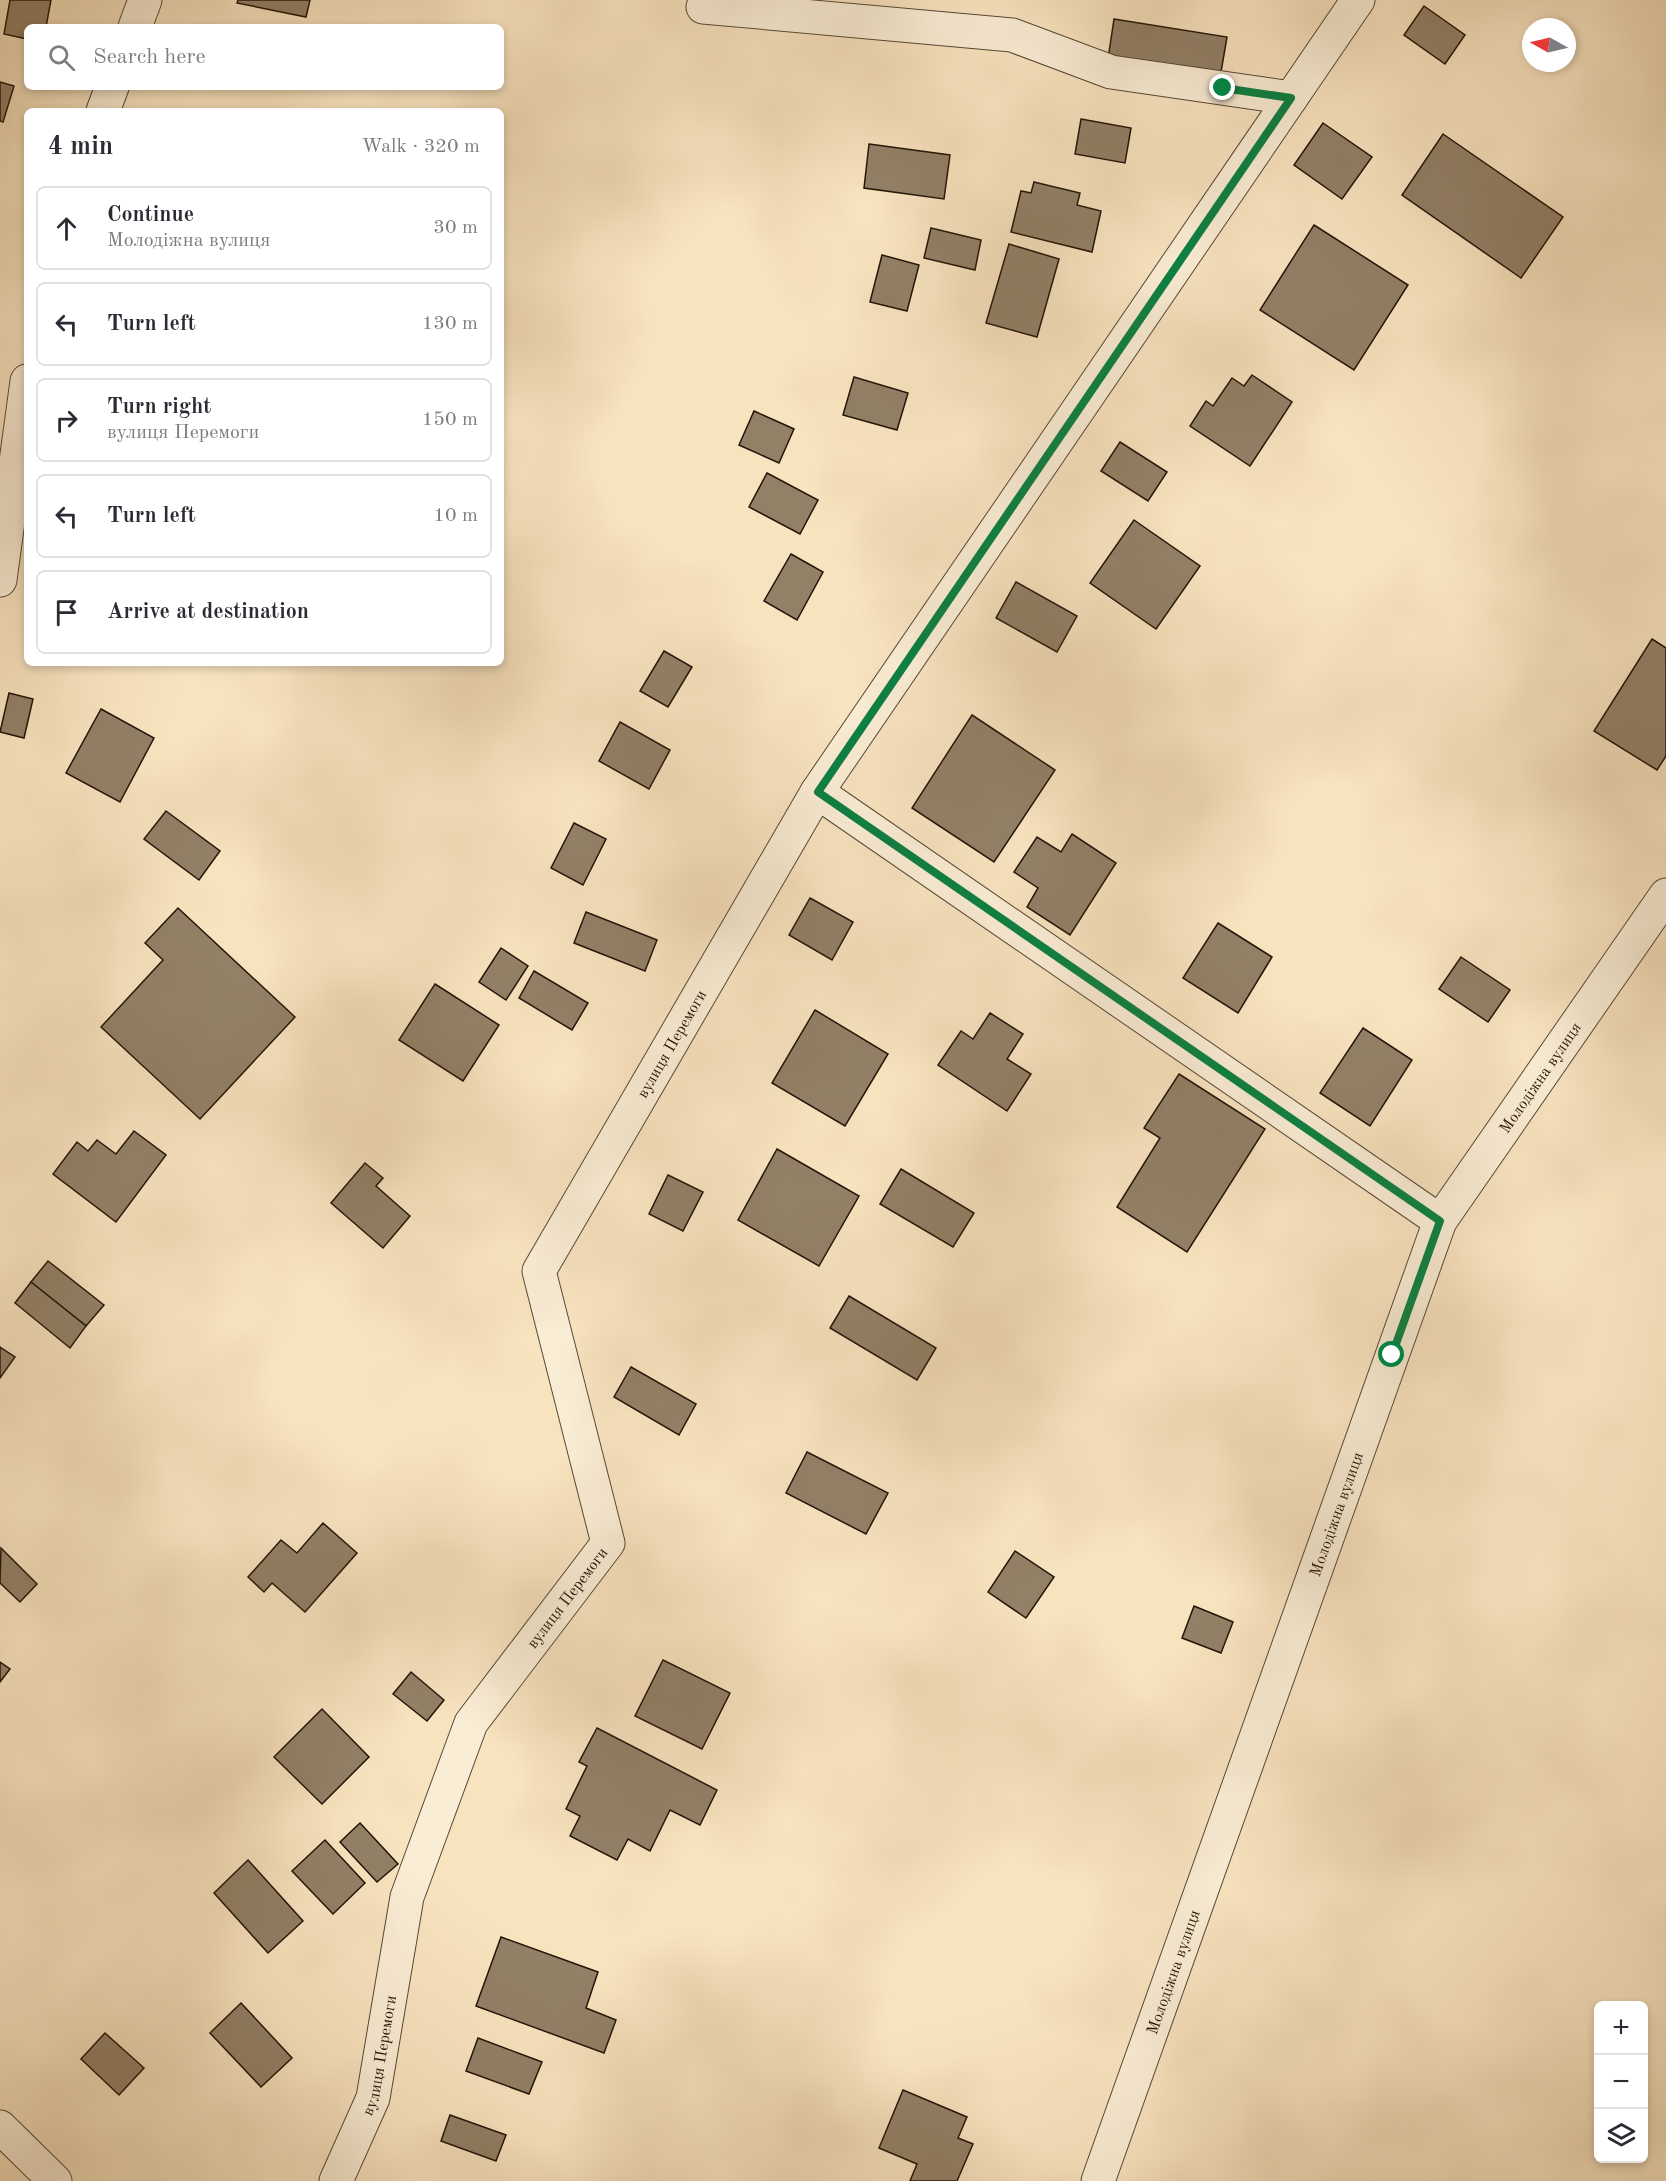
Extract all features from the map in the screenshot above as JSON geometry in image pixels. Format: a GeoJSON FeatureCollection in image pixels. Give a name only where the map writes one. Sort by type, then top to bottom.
{"type":"FeatureCollection","features":[{"type":"Feature","properties":{"kind":"street"},"geometry":{"type":"LineString","coordinates":[[136,24],[145,0]]}},
{"type":"Feature","properties":{"kind":"street","name":"вулиця Перемоги"},"geometry":{"type":"LineString","coordinates":[[336,2181],[373,2098],[407,1897],[471,1724],[608,1544],[539,1271],[818,792],[1358,0]]}},
{"type":"Feature","properties":{"kind":"street"},"geometry":{"type":"LineString","coordinates":[[703,7],[1012,35],[1111,72],[1291,98]]}},
{"type":"Feature","properties":{"kind":"street"},"geometry":{"type":"LineString","coordinates":[[104,108],[111,90]]}},
{"type":"Feature","properties":{"kind":"street"},"geometry":{"type":"LineString","coordinates":[[0,580],[24,403]]}},
{"type":"Feature","properties":{"kind":"street"},"geometry":{"type":"LineString","coordinates":[[818,792],[1440,1221]]}},
{"type":"Feature","properties":{"kind":"street","name":"Молодіжна вулиця"},"geometry":{"type":"LineString","coordinates":[[1098,2181],[1440,1221],[1666,895]]}},
{"type":"Feature","properties":{"kind":"street"},"geometry":{"type":"LineString","coordinates":[[0,2127],[54,2181]]}},
{"type":"Feature","properties":{"kind":"building"},"geometry":{"type":"Polygon","coordinates":[[[10,0],[51,0],[47,24],[24,24],[24,38],[4,34],[10,0]]]}},
{"type":"Feature","properties":{"kind":"building"},"geometry":{"type":"Polygon","coordinates":[[[238,0],[310,0],[306,17],[237,3],[238,0]]]}},
{"type":"Feature","properties":{"kind":"building"},"geometry":{"type":"Polygon","coordinates":[[[1424,6],[1465,35],[1445,64],[1404,35],[1424,6]]]}},
{"type":"Feature","properties":{"kind":"building"},"geometry":{"type":"Polygon","coordinates":[[[1114,19],[1227,37],[1220,78],[1108,59],[1114,19]]]}},
{"type":"Feature","properties":{"kind":"building"},"geometry":{"type":"Polygon","coordinates":[[[0,82],[14,86],[3,122],[0,121],[0,82]]]}},
{"type":"Feature","properties":{"kind":"building"},"geometry":{"type":"Polygon","coordinates":[[[1081,119],[1131,128],[1125,163],[1075,154],[1081,119]]]}},
{"type":"Feature","properties":{"kind":"building"},"geometry":{"type":"Polygon","coordinates":[[[1323,123],[1372,157],[1342,199],[1294,165],[1323,123]]]}},
{"type":"Feature","properties":{"kind":"building"},"geometry":{"type":"Polygon","coordinates":[[[1443,134],[1563,217],[1521,278],[1402,195],[1443,134]]]}},
{"type":"Feature","properties":{"kind":"building"},"geometry":{"type":"Polygon","coordinates":[[[869,144],[950,155],[944,199],[864,188],[869,144]]]}},
{"type":"Feature","properties":{"kind":"building"},"geometry":{"type":"Polygon","coordinates":[[[1034,182],[1080,193],[1077,205],[1101,211],[1092,252],[1011,232],[1021,191],[1031,193],[1034,182]]]}},
{"type":"Feature","properties":{"kind":"building"},"geometry":{"type":"Polygon","coordinates":[[[1314,225],[1408,285],[1354,370],[1260,310],[1314,225]]]}},
{"type":"Feature","properties":{"kind":"building"},"geometry":{"type":"Polygon","coordinates":[[[931,228],[981,240],[975,270],[924,258],[931,228]]]}},
{"type":"Feature","properties":{"kind":"building"},"geometry":{"type":"Polygon","coordinates":[[[1009,244],[1059,259],[1037,337],[986,323],[1009,244]]]}},
{"type":"Feature","properties":{"kind":"building"},"geometry":{"type":"Polygon","coordinates":[[[882,255],[919,265],[907,311],[870,302],[882,255]]]}},
{"type":"Feature","properties":{"kind":"building"},"geometry":{"type":"Polygon","coordinates":[[[1252,375],[1292,402],[1250,466],[1190,426],[1206,401],[1213,406],[1232,378],[1244,386],[1252,375]]]}},
{"type":"Feature","properties":{"kind":"building"},"geometry":{"type":"Polygon","coordinates":[[[854,377],[908,393],[897,430],[843,415],[854,377]]]}},
{"type":"Feature","properties":{"kind":"building"},"geometry":{"type":"Polygon","coordinates":[[[754,411],[794,429],[779,463],[739,445],[754,411]]]}},
{"type":"Feature","properties":{"kind":"building"},"geometry":{"type":"Polygon","coordinates":[[[1120,442],[1167,472],[1148,501],[1101,471],[1120,442]]]}},
{"type":"Feature","properties":{"kind":"building"},"geometry":{"type":"Polygon","coordinates":[[[767,473],[818,500],[800,534],[749,507],[767,473]]]}},
{"type":"Feature","properties":{"kind":"building"},"geometry":{"type":"Polygon","coordinates":[[[1134,520],[1200,566],[1156,629],[1090,583],[1134,520]]]}},
{"type":"Feature","properties":{"kind":"building"},"geometry":{"type":"Polygon","coordinates":[[[791,554],[823,572],[797,620],[764,601],[791,554]]]}},
{"type":"Feature","properties":{"kind":"building"},"geometry":{"type":"Polygon","coordinates":[[[1016,582],[1077,616],[1057,652],[996,618],[1016,582]]]}},
{"type":"Feature","properties":{"kind":"building"},"geometry":{"type":"Polygon","coordinates":[[[1652,639],[1666,648],[1666,756],[1657,770],[1594,731],[1652,639]]]}},
{"type":"Feature","properties":{"kind":"building"},"geometry":{"type":"Polygon","coordinates":[[[664,651],[692,667],[668,707],[640,691],[664,651]]]}},
{"type":"Feature","properties":{"kind":"building"},"geometry":{"type":"Polygon","coordinates":[[[9,693],[33,699],[24,738],[0,732],[9,693]]]}},
{"type":"Feature","properties":{"kind":"building"},"geometry":{"type":"Polygon","coordinates":[[[101,709],[154,738],[120,802],[66,773],[101,709]]]}},
{"type":"Feature","properties":{"kind":"building"},"geometry":{"type":"Polygon","coordinates":[[[972,715],[1055,770],[994,862],[912,808],[972,715]]]}},
{"type":"Feature","properties":{"kind":"building"},"geometry":{"type":"Polygon","coordinates":[[[620,722],[670,750],[649,789],[599,761],[620,722]]]}},
{"type":"Feature","properties":{"kind":"building"},"geometry":{"type":"Polygon","coordinates":[[[166,811],[220,851],[199,880],[144,839],[166,811]]]}},
{"type":"Feature","properties":{"kind":"building"},"geometry":{"type":"Polygon","coordinates":[[[574,823],[606,839],[583,885],[551,868],[574,823]]]}},
{"type":"Feature","properties":{"kind":"building"},"geometry":{"type":"Polygon","coordinates":[[[1072,834],[1116,863],[1070,935],[1027,907],[1038,888],[1014,872],[1037,837],[1061,852],[1072,834]]]}},
{"type":"Feature","properties":{"kind":"building"},"geometry":{"type":"Polygon","coordinates":[[[810,898],[853,922],[832,960],[789,935],[810,898]]]}},
{"type":"Feature","properties":{"kind":"building"},"geometry":{"type":"Polygon","coordinates":[[[178,908],[295,1017],[200,1119],[101,1027],[163,960],[145,943],[178,908]]]}},
{"type":"Feature","properties":{"kind":"building"},"geometry":{"type":"Polygon","coordinates":[[[586,912],[657,940],[645,971],[574,943],[586,912]]]}},
{"type":"Feature","properties":{"kind":"building"},"geometry":{"type":"Polygon","coordinates":[[[1218,923],[1272,957],[1238,1013],[1183,978],[1218,923]]]}},
{"type":"Feature","properties":{"kind":"building"},"geometry":{"type":"Polygon","coordinates":[[[501,948],[528,966],[506,1000],[479,982],[501,948]]]}},
{"type":"Feature","properties":{"kind":"building"},"geometry":{"type":"Polygon","coordinates":[[[1461,957],[1510,990],[1488,1022],[1439,989],[1461,957]]]}},
{"type":"Feature","properties":{"kind":"building"},"geometry":{"type":"Polygon","coordinates":[[[534,971],[588,1003],[572,1030],[519,998],[534,971]]]}},
{"type":"Feature","properties":{"kind":"building"},"geometry":{"type":"Polygon","coordinates":[[[435,984],[499,1025],[463,1081],[399,1040],[435,984]]]}},
{"type":"Feature","properties":{"kind":"building"},"geometry":{"type":"Polygon","coordinates":[[[815,1010],[888,1054],[845,1126],[772,1083],[815,1010]]]}},
{"type":"Feature","properties":{"kind":"building"},"geometry":{"type":"Polygon","coordinates":[[[990,1013],[1023,1034],[1007,1059],[1031,1074],[1007,1111],[938,1065],[961,1031],[973,1039],[990,1013]]]}},
{"type":"Feature","properties":{"kind":"building"},"geometry":{"type":"Polygon","coordinates":[[[1363,1028],[1412,1060],[1370,1126],[1320,1093],[1363,1028]]]}},
{"type":"Feature","properties":{"kind":"building"},"geometry":{"type":"Polygon","coordinates":[[[1179,1074],[1265,1129],[1187,1252],[1117,1207],[1160,1138],[1144,1128],[1179,1074]]]}},
{"type":"Feature","properties":{"kind":"building"},"geometry":{"type":"Polygon","coordinates":[[[134,1131],[166,1155],[116,1222],[53,1174],[77,1142],[88,1151],[97,1140],[116,1154],[134,1131]]]}},
{"type":"Feature","properties":{"kind":"building"},"geometry":{"type":"Polygon","coordinates":[[[777,1149],[859,1196],[819,1266],[738,1220],[777,1149]]]}},
{"type":"Feature","properties":{"kind":"building"},"geometry":{"type":"Polygon","coordinates":[[[365,1163],[383,1178],[376,1186],[410,1216],[383,1248],[331,1203],[365,1163]]]}},
{"type":"Feature","properties":{"kind":"building"},"geometry":{"type":"Polygon","coordinates":[[[901,1169],[974,1213],[953,1247],[880,1204],[901,1169]]]}},
{"type":"Feature","properties":{"kind":"building"},"geometry":{"type":"Polygon","coordinates":[[[668,1175],[703,1192],[683,1231],[649,1214],[668,1175]]]}},
{"type":"Feature","properties":{"kind":"building"},"geometry":{"type":"Polygon","coordinates":[[[48,1261],[104,1305],[86,1326],[31,1282],[48,1261]]]}},
{"type":"Feature","properties":{"kind":"building"},"geometry":{"type":"Polygon","coordinates":[[[31,1282],[86,1326],[70,1348],[15,1303],[31,1282]]]}},
{"type":"Feature","properties":{"kind":"building"},"geometry":{"type":"Polygon","coordinates":[[[849,1296],[936,1348],[917,1380],[830,1328],[849,1296]]]}},
{"type":"Feature","properties":{"kind":"building"},"geometry":{"type":"Polygon","coordinates":[[[0,1347],[15,1357],[0,1378],[0,1347]]]}},
{"type":"Feature","properties":{"kind":"building"},"geometry":{"type":"Polygon","coordinates":[[[631,1367],[696,1404],[679,1435],[614,1397],[631,1367]]]}},
{"type":"Feature","properties":{"kind":"building"},"geometry":{"type":"Polygon","coordinates":[[[807,1452],[888,1493],[866,1534],[786,1493],[807,1452]]]}},
{"type":"Feature","properties":{"kind":"building"},"geometry":{"type":"Polygon","coordinates":[[[323,1523],[357,1553],[305,1612],[272,1583],[264,1592],[248,1577],[281,1540],[297,1553],[323,1523]]]}},
{"type":"Feature","properties":{"kind":"building"},"geometry":{"type":"Polygon","coordinates":[[[1,1548],[37,1584],[20,1602],[0,1583],[1,1548]]]}},
{"type":"Feature","properties":{"kind":"building"},"geometry":{"type":"Polygon","coordinates":[[[1015,1551],[1054,1577],[1026,1618],[988,1592],[1015,1551]]]}},
{"type":"Feature","properties":{"kind":"building"},"geometry":{"type":"Polygon","coordinates":[[[1194,1606],[1233,1622],[1221,1653],[1182,1638],[1194,1606]]]}},
{"type":"Feature","properties":{"kind":"building"},"geometry":{"type":"Polygon","coordinates":[[[663,1660],[730,1693],[702,1749],[635,1716],[663,1660]]]}},
{"type":"Feature","properties":{"kind":"building"},"geometry":{"type":"Polygon","coordinates":[[[0,1662],[10,1669],[0,1682],[0,1662]]]}},
{"type":"Feature","properties":{"kind":"building"},"geometry":{"type":"Polygon","coordinates":[[[411,1672],[444,1700],[427,1721],[393,1694],[411,1672]]]}},
{"type":"Feature","properties":{"kind":"building"},"geometry":{"type":"Polygon","coordinates":[[[322,1709],[369,1757],[322,1804],[274,1757],[322,1709]]]}},
{"type":"Feature","properties":{"kind":"building"},"geometry":{"type":"Polygon","coordinates":[[[597,1728],[717,1790],[700,1825],[670,1810],[650,1851],[628,1839],[617,1860],[570,1836],[580,1816],[566,1809],[587,1766],[579,1762],[597,1728]]]}},
{"type":"Feature","properties":{"kind":"building"},"geometry":{"type":"Polygon","coordinates":[[[360,1823],[398,1864],[377,1882],[340,1842],[360,1823]]]}},
{"type":"Feature","properties":{"kind":"building"},"geometry":{"type":"Polygon","coordinates":[[[325,1840],[365,1883],[333,1914],[292,1871],[325,1840]]]}},
{"type":"Feature","properties":{"kind":"building"},"geometry":{"type":"Polygon","coordinates":[[[248,1860],[303,1921],[268,1953],[214,1893],[248,1860]]]}},
{"type":"Feature","properties":{"kind":"building"},"geometry":{"type":"Polygon","coordinates":[[[501,1937],[598,1972],[586,2008],[616,2020],[604,2053],[476,2006],[501,1937]]]}},
{"type":"Feature","properties":{"kind":"building"},"geometry":{"type":"Polygon","coordinates":[[[241,2003],[292,2058],[261,2087],[210,2033],[241,2003]]]}},
{"type":"Feature","properties":{"kind":"building"},"geometry":{"type":"Polygon","coordinates":[[[105,2033],[144,2068],[119,2095],[81,2059],[105,2033]]]}},
{"type":"Feature","properties":{"kind":"building"},"geometry":{"type":"Polygon","coordinates":[[[478,2038],[542,2062],[529,2094],[466,2071],[478,2038]]]}},
{"type":"Feature","properties":{"kind":"building"},"geometry":{"type":"Polygon","coordinates":[[[903,2090],[967,2117],[958,2138],[973,2144],[957,2181],[910,2181],[917,2164],[879,2148],[903,2090]]]}},
{"type":"Feature","properties":{"kind":"building"},"geometry":{"type":"Polygon","coordinates":[[[450,2115],[506,2135],[496,2161],[441,2141],[450,2115]]]}},
{"type":"Feature","properties":{"kind":"route"},"geometry":{"type":"LineString","coordinates":[[1223,88],[1291,98],[818,792],[1440,1221],[1392,1355]]}}]}
